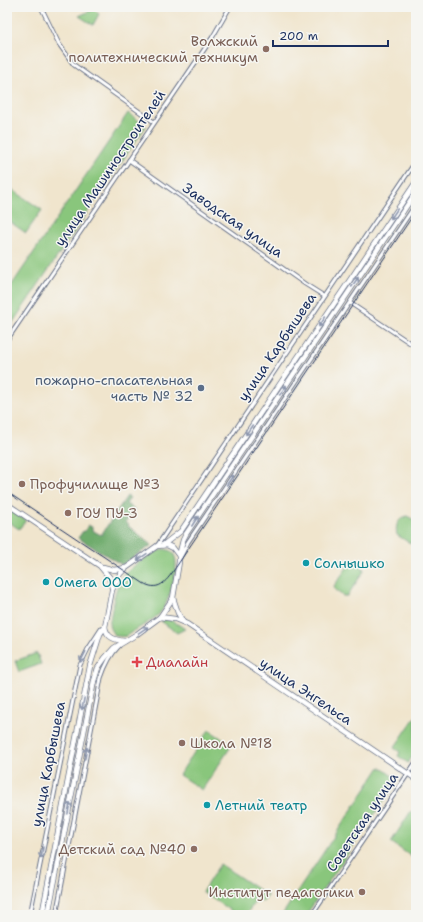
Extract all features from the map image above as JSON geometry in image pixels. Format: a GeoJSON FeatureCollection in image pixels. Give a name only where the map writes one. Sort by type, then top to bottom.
{"type":"FeatureCollection","features":[{"type":"Feature","properties":{"kind":"street"},"geometry":{"type":"LineString","coordinates":[[40,7],[59,44],[74,65],[154,122]]}},
{"type":"Feature","properties":{"kind":"street","name":"улица Машиностроителей"},"geometry":{"type":"LineString","coordinates":[[7,340],[212,38],[230,7]]}},
{"type":"Feature","properties":{"kind":"street","name":"Заводская улица"},"geometry":{"type":"LineString","coordinates":[[129,160],[324,296]]}},
{"type":"Feature","properties":{"kind":"street","name":"улица Карбышева"},"geometry":{"type":"LineString","coordinates":[[42,915],[90,666],[100,634],[105,626],[112,590],[120,574],[126,568],[157,546],[416,161]]}},
{"type":"Feature","properties":{"kind":"street","name":"улица Карбышева"},"geometry":{"type":"LineString","coordinates":[[157,546],[163,545],[181,531],[416,182]]}},
{"type":"Feature","properties":{"kind":"street","name":"улица Карбышева"},"geometry":{"type":"LineString","coordinates":[[48,915],[94,681],[98,668],[114,648],[160,617],[173,598],[179,558],[186,534],[416,192]]}},
{"type":"Feature","properties":{"kind":"street","name":"улица Карбышева"},"geometry":{"type":"LineString","coordinates":[[179,558],[188,542],[416,204]]}},
{"type":"Feature","properties":{"kind":"street"},"geometry":{"type":"LineString","coordinates":[[350,303],[416,347]]}},
{"type":"Feature","properties":{"kind":"street"},"geometry":{"type":"LineString","coordinates":[[7,504],[100,566],[110,570],[126,568]]}},
{"type":"Feature","properties":{"kind":"street"},"geometry":{"type":"LineString","coordinates":[[163,545],[173,548],[179,558]]}},
{"type":"Feature","properties":{"kind":"street"},"geometry":{"type":"LineString","coordinates":[[100,566],[110,578],[112,590]]}},
{"type":"Feature","properties":{"kind":"street"},"geometry":{"type":"LineString","coordinates":[[173,598],[178,614],[183,622]]}},
{"type":"Feature","properties":{"kind":"street","name":"улица Энгельса"},"geometry":{"type":"LineString","coordinates":[[160,617],[175,619],[183,622],[416,779]]}},
{"type":"Feature","properties":{"kind":"street"},"geometry":{"type":"LineString","coordinates":[[105,626],[108,635],[114,639],[126,641]]}},
{"type":"Feature","properties":{"kind":"street","name":"улица Карбышева"},"geometry":{"type":"LineString","coordinates":[[30,915],[80,665],[98,632],[105,626]]}},
{"type":"Feature","properties":{"kind":"street","name":"улица Карбышева"},"geometry":{"type":"LineString","coordinates":[[56,915],[101,678],[109,659],[126,641]]}},
{"type":"Feature","properties":{"kind":"street","name":"Советская улица"},"geometry":{"type":"LineString","coordinates":[[312,915],[416,762]]}},
{"type":"Feature","properties":{"kind":"green space"},"geometry":{"type":"Polygon","coordinates":[[[94,9],[99,14],[93,25],[79,16],[94,9]]]}},
{"type":"Feature","properties":{"kind":"green space"},"geometry":{"type":"Polygon","coordinates":[[[128,113],[146,126],[7,331],[7,292],[128,113]]]}},
{"type":"Feature","properties":{"kind":"green space"},"geometry":{"type":"Polygon","coordinates":[[[7,186],[42,210],[26,233],[7,220],[7,186]]]}},
{"type":"Feature","properties":{"kind":"green space"},"geometry":{"type":"Polygon","coordinates":[[[127,496],[130,498],[126,504],[134,509],[126,522],[129,525],[128,526],[152,545],[122,565],[78,538],[88,525],[92,527],[92,530],[101,535],[127,496]]]}},
{"type":"Feature","properties":{"kind":"green space"},"geometry":{"type":"Polygon","coordinates":[[[7,507],[26,520],[19,529],[7,521],[7,507]]]}},
{"type":"Feature","properties":{"kind":"green space"},"geometry":{"type":"Polygon","coordinates":[[[407,516],[416,521],[416,547],[397,535],[396,529],[399,521],[407,516]]]}},
{"type":"Feature","properties":{"kind":"green space"},"geometry":{"type":"Polygon","coordinates":[[[164,549],[170,551],[176,560],[175,576],[167,602],[160,613],[126,636],[115,635],[111,631],[109,625],[115,594],[121,579],[138,563],[152,554],[164,549]]]}},
{"type":"Feature","properties":{"kind":"green space"},"geometry":{"type":"Polygon","coordinates":[[[351,562],[359,564],[364,571],[347,596],[343,596],[335,590],[334,586],[351,562]]]}},
{"type":"Feature","properties":{"kind":"green space"},"geometry":{"type":"Polygon","coordinates":[[[166,619],[173,621],[185,629],[177,633],[161,621],[166,619]]]}},
{"type":"Feature","properties":{"kind":"green space"},"geometry":{"type":"Polygon","coordinates":[[[37,653],[41,664],[19,672],[15,661],[37,653]]]}},
{"type":"Feature","properties":{"kind":"green space"},"geometry":{"type":"Polygon","coordinates":[[[416,716],[416,751],[408,763],[398,756],[400,752],[394,748],[416,716]]]}},
{"type":"Feature","properties":{"kind":"green space"},"geometry":{"type":"Polygon","coordinates":[[[209,730],[232,745],[202,790],[179,775],[209,730]]]}},
{"type":"Feature","properties":{"kind":"green space"},"geometry":{"type":"Polygon","coordinates":[[[380,767],[398,780],[306,915],[282,915],[380,767]]]}},
{"type":"Feature","properties":{"kind":"green space"},"geometry":{"type":"Polygon","coordinates":[[[411,811],[416,815],[416,854],[413,858],[391,842],[411,811]]]}},
{"type":"Feature","properties":{"kind":"green space"},"geometry":{"type":"Polygon","coordinates":[[[220,864],[268,896],[263,902],[257,898],[246,915],[237,915],[202,892],[220,864]]]}},
{"type":"Feature","properties":{"kind":"tram line"},"geometry":{"type":"LineString","coordinates":[[7,492],[143,583],[152,586],[163,583],[172,573],[416,211]]}},
{"type":"Feature","properties":{"kind":"place","name":"Волжский политехнический техникум"},"geometry":{"type":"Point","coordinates":[266,49]}},
{"type":"Feature","properties":{"kind":"place","name":"пожарно-спасательная часть № 32"},"geometry":{"type":"Point","coordinates":[201,388]}},
{"type":"Feature","properties":{"kind":"place","name":"Профучилище №3"},"geometry":{"type":"Point","coordinates":[22,484]}},
{"type":"Feature","properties":{"kind":"place","name":"ГОУ ПУ-3"},"geometry":{"type":"Point","coordinates":[68,513]}},
{"type":"Feature","properties":{"kind":"place","name":"Солнышко"},"geometry":{"type":"Point","coordinates":[306,563]}},
{"type":"Feature","properties":{"kind":"place","name":"Омега ООО"},"geometry":{"type":"Point","coordinates":[46,582]}},
{"type":"Feature","properties":{"kind":"place","name":"Диалайн"},"geometry":{"type":"Point","coordinates":[137,662]}},
{"type":"Feature","properties":{"kind":"place","name":"Школа №18"},"geometry":{"type":"Point","coordinates":[182,743]}},
{"type":"Feature","properties":{"kind":"place","name":"Летний театр"},"geometry":{"type":"Point","coordinates":[207,805]}},
{"type":"Feature","properties":{"kind":"place","name":"Детский сад №40"},"geometry":{"type":"Point","coordinates":[194,849]}},
{"type":"Feature","properties":{"kind":"place","name":"Институт педагогики"},"geometry":{"type":"Point","coordinates":[362,892]}}]}
